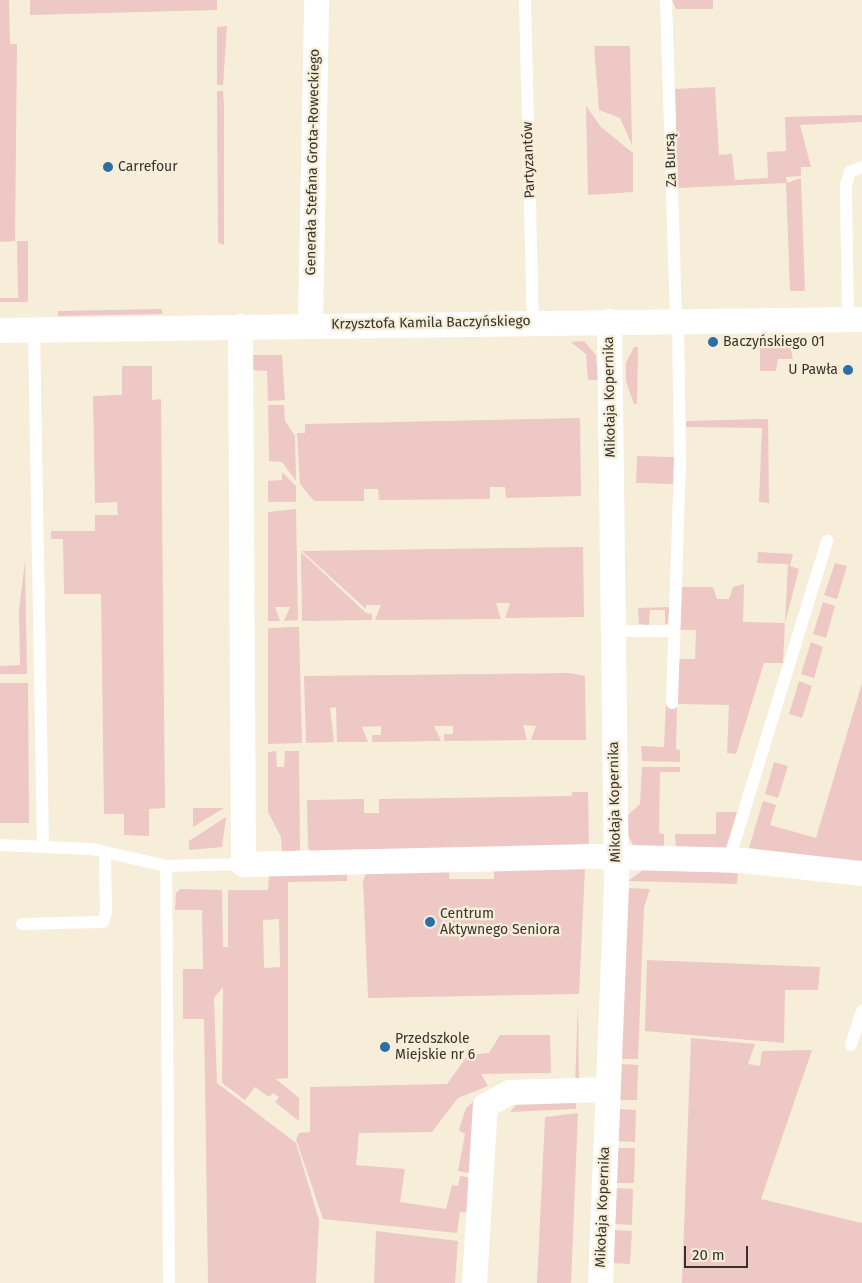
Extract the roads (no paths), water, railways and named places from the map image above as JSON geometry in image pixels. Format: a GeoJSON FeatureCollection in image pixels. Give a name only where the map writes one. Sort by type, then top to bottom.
{"type":"FeatureCollection","features":[{"type":"Feature","properties":{"kind":"street","name":"Generała Stefana Grota-Roweckiego"},"geometry":{"type":"LineString","coordinates":[[310,324],[316,0]]}},
{"type":"Feature","properties":{"kind":"street","name":"Krzysztofa Kamila Baczyńskiego"},"geometry":{"type":"LineString","coordinates":[[0,330],[533,321],[855,319]]}},
{"type":"Feature","properties":{"kind":"street","name":"Mikołaja Kopernika"},"geometry":{"type":"LineString","coordinates":[[600,1283],[615,858],[609,321]]}},
{"type":"Feature","properties":{"kind":"street"},"geometry":{"type":"LineString","coordinates":[[240,326],[243,864],[615,858],[729,860],[862,873]]}},
{"type":"Feature","properties":{"kind":"street"},"geometry":{"type":"LineString","coordinates":[[474,1283],[485,1105],[509,1092],[607,1089]]}},
{"type":"Feature","properties":{"kind":"lane","name":"Partyzantów"},"geometry":{"type":"LineString","coordinates":[[525,0],[533,321]]}},
{"type":"Feature","properties":{"kind":"lane","name":"Za Bursą"},"geometry":{"type":"LineString","coordinates":[[666,0],[680,467],[672,703]]}},
{"type":"Feature","properties":{"kind":"lane"},"geometry":{"type":"LineString","coordinates":[[855,319],[846,185],[850,172],[862,167]]}},
{"type":"Feature","properties":{"kind":"lane"},"geometry":{"type":"LineString","coordinates":[[34,330],[43,845]]}},
{"type":"Feature","properties":{"kind":"lane"},"geometry":{"type":"LineString","coordinates":[[729,860],[827,541]]}},
{"type":"Feature","properties":{"kind":"lane"},"geometry":{"type":"LineString","coordinates":[[612,631],[674,631]]}},
{"type":"Feature","properties":{"kind":"lane"},"geometry":{"type":"LineString","coordinates":[[0,845],[43,845],[105,852],[166,866],[243,864]]}},
{"type":"Feature","properties":{"kind":"lane"},"geometry":{"type":"LineString","coordinates":[[22,924],[102,922],[106,912],[105,852]]}},
{"type":"Feature","properties":{"kind":"lane"},"geometry":{"type":"LineString","coordinates":[[166,866],[169,1283]]}},
{"type":"Feature","properties":{"kind":"lane"},"geometry":{"type":"LineString","coordinates":[[851,1045],[862,1011]]}},
{"type":"Feature","properties":{"kind":"place","name":"Carrefour"},"geometry":{"type":"Point","coordinates":[108,167]}},
{"type":"Feature","properties":{"kind":"place","name":"Baczyńskiego 01"},"geometry":{"type":"Point","coordinates":[713,342]}},
{"type":"Feature","properties":{"kind":"place","name":"U Pawła"},"geometry":{"type":"Point","coordinates":[848,370]}},
{"type":"Feature","properties":{"kind":"place","name":"Centrum Aktywnego Seniora"},"geometry":{"type":"Point","coordinates":[430,922]}},
{"type":"Feature","properties":{"kind":"place","name":"Przedszkole Miejskie nr 6"},"geometry":{"type":"Point","coordinates":[385,1047]}}]}
